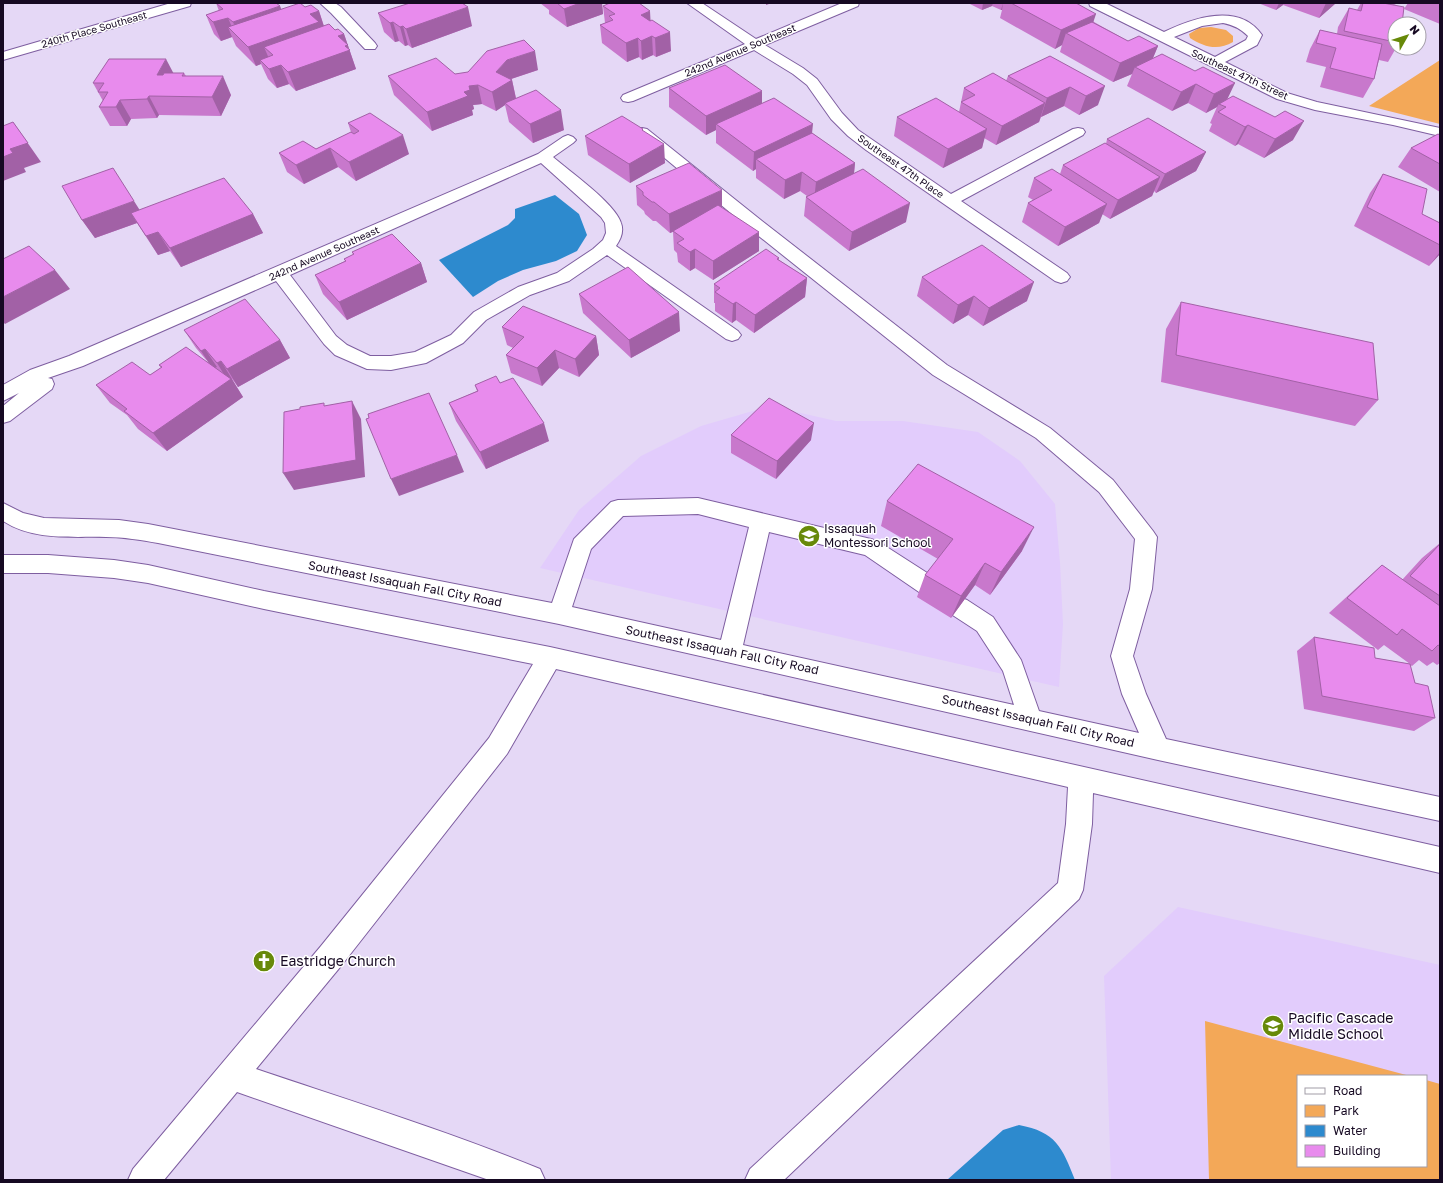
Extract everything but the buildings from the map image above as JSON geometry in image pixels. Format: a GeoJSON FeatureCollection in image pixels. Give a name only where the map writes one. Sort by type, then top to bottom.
{"type":"FeatureCollection","features":[{"type":"Feature","properties":{"kind":"street","name":"240th Place Southeast"},"geometry":{"type":"LineString","coordinates":[[3,56],[185,3]]}},
{"type":"Feature","properties":{"kind":"street"},"geometry":{"type":"LineString","coordinates":[[326,3],[336,10],[370,46]]}},
{"type":"Feature","properties":{"kind":"street","name":"Southeast 47th Place"},"geometry":{"type":"LineString","coordinates":[[693,3],[754,44],[798,70],[812,82],[836,116],[871,147],[1061,277]]}},
{"type":"Feature","properties":{"kind":"street","name":"242nd Avenue Southeast"},"geometry":{"type":"LineString","coordinates":[[628,98],[853,3]]}},
{"type":"Feature","properties":{"kind":"street","name":"Southeast 47th Street"},"geometry":{"type":"LineString","coordinates":[[1095,3],[1282,96],[1315,106],[1440,132]]}},
{"type":"Feature","properties":{"kind":"street"},"geometry":{"type":"LineString","coordinates":[[1164,37],[1192,24],[1212,19],[1225,19],[1249,28],[1255,35],[1252,42],[1214,63]]}},
{"type":"Feature","properties":{"kind":"street"},"geometry":{"type":"LineString","coordinates":[[628,120],[756,225],[940,370],[1043,434],[1106,486],[1146,537],[1141,589],[1122,656],[1134,694],[1158,748]]}},
{"type":"Feature","properties":{"kind":"street"},"geometry":{"type":"LineString","coordinates":[[950,201],[1078,132]]}},
{"type":"Feature","properties":{"kind":"street","name":"242nd Avenue Southeast"},"geometry":{"type":"LineString","coordinates":[[10,390],[37,375],[76,361],[543,157],[568,140]]}},
{"type":"Feature","properties":{"kind":"street"},"geometry":{"type":"LineString","coordinates":[[279,273],[330,340],[341,350],[367,362],[391,363],[419,358],[457,339],[480,316],[524,291],[563,277],[610,243],[614,233],[613,223],[608,214],[543,157]]}},
{"type":"Feature","properties":{"kind":"street"},"geometry":{"type":"LineString","coordinates":[[606,247],[732,335]]}},
{"type":"Feature","properties":{"kind":"street","name":"242nd Avenue Southeast"},"geometry":{"type":"LineString","coordinates":[[3,416],[16,404],[76,361]]}},
{"type":"Feature","properties":{"kind":"street"},"geometry":{"type":"LineString","coordinates":[[3,373],[10,390]]}},
{"type":"Feature","properties":{"kind":"street"},"geometry":{"type":"LineString","coordinates":[[559,614],[582,545],[618,508],[698,506],[871,548],[927,585]]}},
{"type":"Feature","properties":{"kind":"street","name":"Southeast Issaquah Fall City Road"},"geometry":{"type":"LineString","coordinates":[[3,511],[21,522],[37,526],[119,529],[158,534],[559,614],[1158,748],[1440,809]]}},
{"type":"Feature","properties":{"kind":"street"},"geometry":{"type":"LineString","coordinates":[[730,652],[761,522]]}},
{"type":"Feature","properties":{"kind":"street"},"geometry":{"type":"LineString","coordinates":[[3,564],[48,564],[148,574],[272,601],[550,657],[1440,860]]}},
{"type":"Feature","properties":{"kind":"street"},"geometry":{"type":"LineString","coordinates":[[959,607],[985,624],[1013,667],[1030,719]]}},
{"type":"Feature","properties":{"kind":"street"},"geometry":{"type":"LineString","coordinates":[[144,1180],[331,956],[498,746],[550,657]]}},
{"type":"Feature","properties":{"kind":"street"},"geometry":{"type":"LineString","coordinates":[[761,1180],[1070,890],[1079,824],[1081,778]]}},
{"type":"Feature","properties":{"kind":"street"},"geometry":{"type":"LineString","coordinates":[[231,1075],[480,1161],[529,1180]]}},
{"type":"Feature","properties":{"kind":"shaded area","name":"Issaquah Montessori School"},"geometry":{"type":"Polygon","coordinates":[[[770,406],[836,421],[903,421],[978,432],[1020,461],[1055,504],[1063,624],[1059,687],[540,568],[579,510],[641,456],[701,426],[770,406]]]}},
{"type":"Feature","properties":{"kind":"shaded area","name":"Pacific Cascade Middle School"},"geometry":{"type":"Polygon","coordinates":[[[1178,907],[1440,965],[1440,1180],[1111,1180],[1104,976],[1178,907]]]}},
{"type":"Feature","properties":{"kind":"green space"},"geometry":{"type":"Polygon","coordinates":[[[1211,27],[1226,30],[1233,36],[1233,42],[1227,45],[1211,47],[1190,38],[1189,34],[1199,28],[1211,27]]]}},
{"type":"Feature","properties":{"kind":"green space"},"geometry":{"type":"Polygon","coordinates":[[[1440,60],[1440,124],[1369,106],[1440,60]]]}},
{"type":"Feature","properties":{"kind":"green space"},"geometry":{"type":"Polygon","coordinates":[[[1205,1021],[1406,1075],[1297,1075],[1297,1167],[1427,1167],[1427,1080],[1440,1084],[1440,1180],[1209,1180],[1205,1021]]]}},
{"type":"Feature","properties":{"kind":"water"},"geometry":{"type":"Polygon","coordinates":[[[555,195],[579,214],[587,235],[577,251],[556,261],[523,270],[498,281],[473,297],[439,260],[508,225],[515,218],[515,209],[555,195]]]}},
{"type":"Feature","properties":{"kind":"water"},"geometry":{"type":"Polygon","coordinates":[[[1019,1125],[1042,1132],[1050,1137],[1066,1158],[1075,1180],[947,1180],[1003,1130],[1019,1125]]]}},
{"type":"Feature","properties":{"kind":"place","name":"Issaquah Montessori School"},"geometry":{"type":"Point","coordinates":[809,536]}},
{"type":"Feature","properties":{"kind":"place","name":"Eastridge Church"},"geometry":{"type":"Point","coordinates":[264,961]}},
{"type":"Feature","properties":{"kind":"place","name":"Pacific Cascade Middle School"},"geometry":{"type":"Point","coordinates":[1273,1026]}}]}
